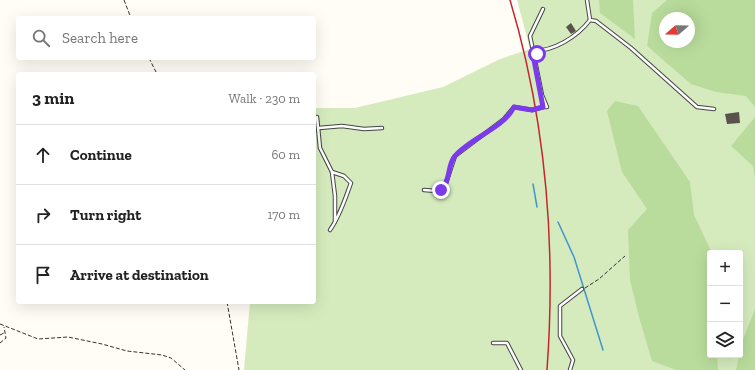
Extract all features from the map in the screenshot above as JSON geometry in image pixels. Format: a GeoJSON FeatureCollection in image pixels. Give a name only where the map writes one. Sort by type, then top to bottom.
{"type":"FeatureCollection","features":[{"type":"Feature","properties":{"kind":"lane"},"geometry":{"type":"LineString","coordinates":[[532,52],[539,52],[567,40],[579,32],[590,20],[587,0]]}},
{"type":"Feature","properties":{"kind":"lane"},"geometry":{"type":"LineString","coordinates":[[424,190],[437,191],[445,186],[455,156],[504,119],[514,107],[532,110],[547,107],[542,95],[532,52],[530,36],[543,9]]}},
{"type":"Feature","properties":{"kind":"lane"},"geometry":{"type":"LineString","coordinates":[[590,15],[631,48],[697,107],[714,110]]}},
{"type":"Feature","properties":{"kind":"lane"},"geometry":{"type":"LineString","coordinates":[[590,20],[596,21]]}},
{"type":"Feature","properties":{"kind":"lane"},"geometry":{"type":"LineString","coordinates":[[534,60],[539,52]]}},
{"type":"Feature","properties":{"kind":"lane"},"geometry":{"type":"LineString","coordinates":[[317,117],[320,148],[332,172],[335,196],[335,222]]}},
{"type":"Feature","properties":{"kind":"lane"},"geometry":{"type":"LineString","coordinates":[[319,128],[342,126],[364,129],[382,128]]}},
{"type":"Feature","properties":{"kind":"lane"},"geometry":{"type":"LineString","coordinates":[[330,230],[335,222],[351,183],[344,176],[332,172]]}},
{"type":"Feature","properties":{"kind":"lane"},"geometry":{"type":"LineString","coordinates":[[570,370],[573,360],[560,336],[560,306],[582,289]]}},
{"type":"Feature","properties":{"kind":"lane"},"geometry":{"type":"LineString","coordinates":[[493,343],[507,343],[521,370]]}},
{"type":"Feature","properties":{"kind":"path"},"geometry":{"type":"LineString","coordinates":[[124,0],[130,16]]}},
{"type":"Feature","properties":{"kind":"path"},"geometry":{"type":"LineString","coordinates":[[150,60],[156,72]]}},
{"type":"Feature","properties":{"kind":"path"},"geometry":{"type":"LineString","coordinates":[[586,287],[625,256]]}},
{"type":"Feature","properties":{"kind":"path"},"geometry":{"type":"LineString","coordinates":[[227,304],[239,370]]}},
{"type":"Feature","properties":{"kind":"path"},"geometry":{"type":"LineString","coordinates":[[0,324],[38,339],[68,337],[127,351],[162,355],[171,358],[185,370]]}},
{"type":"Feature","properties":{"kind":"path"},"geometry":{"type":"LineString","coordinates":[[0,344],[6,338],[4,326]]}},
{"type":"Feature","properties":{"kind":"path"},"geometry":{"type":"LineString","coordinates":[[0,335],[5,333]]}},
{"type":"Feature","properties":{"kind":"green space"},"geometry":{"type":"Polygon","coordinates":[[[517,0],[692,0],[674,12],[659,12],[659,48],[676,48],[755,91],[755,370],[244,370],[250,304],[316,304],[316,108],[355,108],[443,87],[500,59],[530,49],[517,0]]]}},
{"type":"Feature","properties":{"kind":"green space"},"geometry":{"type":"Polygon","coordinates":[[[599,0],[633,0],[635,39],[600,13],[599,0]]]}},
{"type":"Feature","properties":{"kind":"green space"},"geometry":{"type":"Polygon","coordinates":[[[667,0],[755,0],[755,107],[746,96],[716,92],[691,84],[647,46],[652,13],[667,0]]]}},
{"type":"Feature","properties":{"kind":"green space"},"geometry":{"type":"Polygon","coordinates":[[[615,101],[638,106],[690,182],[694,215],[711,250],[707,250],[707,358],[717,358],[718,370],[676,370],[652,361],[630,280],[628,230],[647,209],[622,172],[607,111],[615,101]]]}},
{"type":"Feature","properties":{"kind":"green space"},"geometry":{"type":"Polygon","coordinates":[[[755,117],[755,179],[753,166],[731,146],[755,117]]]}},
{"type":"Feature","properties":{"kind":"green space"},"geometry":{"type":"Polygon","coordinates":[[[755,309],[755,370],[736,370],[739,358],[743,358],[743,339],[755,309]]]}},
{"type":"Feature","properties":{"kind":"building"},"geometry":{"type":"Polygon","coordinates":[[[571,23],[576,31],[571,34],[566,27],[571,23]]]}},
{"type":"Feature","properties":{"kind":"building"},"geometry":{"type":"Polygon","coordinates":[[[739,112],[740,123],[727,124],[725,114],[739,112]]]}},
{"type":"Feature","properties":{"kind":"waterway"},"geometry":{"type":"LineString","coordinates":[[533,184],[537,207]]}},
{"type":"Feature","properties":{"kind":"waterway"},"geometry":{"type":"LineString","coordinates":[[558,222],[574,257],[603,350]]}},
{"type":"Feature","properties":{"kind":"railway"},"geometry":{"type":"LineString","coordinates":[[510,0],[532,91],[540,137],[545,184],[549,230],[550,277],[547,370]]}},
{"type":"Feature","properties":{"kind":"route"},"geometry":{"type":"LineString","coordinates":[[441,190],[447,182],[452,160],[455,156],[478,137],[504,119],[514,107],[537,110],[543,107],[542,95],[534,60],[537,54]]}}]}
